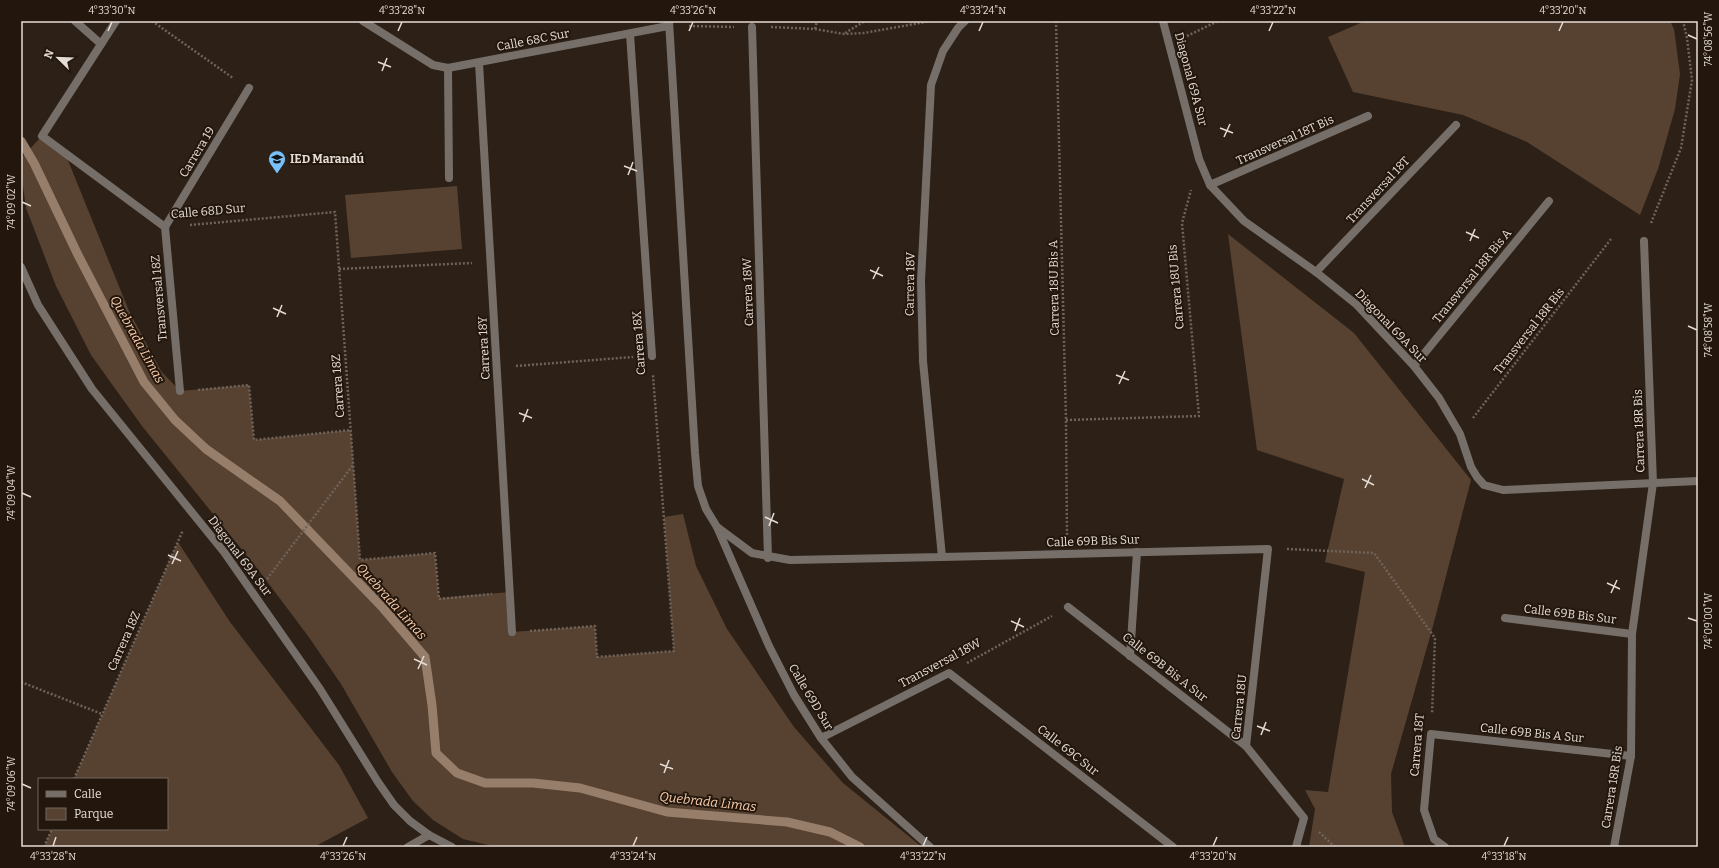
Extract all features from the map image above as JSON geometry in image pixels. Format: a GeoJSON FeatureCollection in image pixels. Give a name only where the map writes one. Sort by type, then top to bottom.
{"type":"FeatureCollection","features":[{"type":"Feature","properties":{"kind":"street"},"geometry":{"type":"LineString","coordinates":[[75,21],[101,44],[116,21]]}},
{"type":"Feature","properties":{"kind":"street"},"geometry":{"type":"LineString","coordinates":[[363,21],[433,65],[448,68],[449,178]]}},
{"type":"Feature","properties":{"kind":"street","name":"Carrera 18V"},"geometry":{"type":"LineString","coordinates":[[942,557],[923,361],[921,281],[931,85],[943,51],[958,28],[965,21]]}},
{"type":"Feature","properties":{"kind":"street","name":"Diagonal 69A Sur"},"geometry":{"type":"LineString","coordinates":[[1162,21],[1170,44],[1199,159],[1210,185],[1244,222],[1316,272],[1358,305],[1414,366],[1439,398],[1460,434],[1471,467],[1484,485],[1503,490],[1698,481]]}},
{"type":"Feature","properties":{"kind":"street"},"geometry":{"type":"LineString","coordinates":[[668,24],[698,486],[706,509],[717,528]]}},
{"type":"Feature","properties":{"kind":"street","name":"Calle 68C Sur"},"geometry":{"type":"LineString","coordinates":[[448,68],[630,34],[668,24]]}},
{"type":"Feature","properties":{"kind":"street","name":"Carrera 18W"},"geometry":{"type":"LineString","coordinates":[[752,26],[768,558]]}},
{"type":"Feature","properties":{"kind":"street","name":"Carrera 18X"},"geometry":{"type":"LineString","coordinates":[[630,34],[652,356]]}},
{"type":"Feature","properties":{"kind":"street","name":"Calle 68D Sur"},"geometry":{"type":"LineString","coordinates":[[101,44],[42,136],[165,227]]}},
{"type":"Feature","properties":{"kind":"street","name":"Carrera 18Y"},"geometry":{"type":"LineString","coordinates":[[479,62],[512,632]]}},
{"type":"Feature","properties":{"kind":"street","name":"Carrera 19"},"geometry":{"type":"LineString","coordinates":[[165,227],[249,88]]}},
{"type":"Feature","properties":{"kind":"street","name":"Transversal 18T Bis"},"geometry":{"type":"LineString","coordinates":[[1210,185],[1368,116]]}},
{"type":"Feature","properties":{"kind":"street","name":"Transversal 18T"},"geometry":{"type":"LineString","coordinates":[[1316,272],[1456,124]]}},
{"type":"Feature","properties":{"kind":"street","name":"Transversal 18R Bis A"},"geometry":{"type":"LineString","coordinates":[[1414,366],[1549,201]]}},
{"type":"Feature","properties":{"kind":"street","name":"Transversal 18Z"},"geometry":{"type":"LineString","coordinates":[[165,227],[180,392]]}},
{"type":"Feature","properties":{"kind":"street","name":"Carrera 18R Bis"},"geometry":{"type":"LineString","coordinates":[[1614,847],[1631,756],[1632,634],[1653,483],[1644,241]]}},
{"type":"Feature","properties":{"kind":"street","name":"Diagonal 69A Sur"},"geometry":{"type":"LineString","coordinates":[[21,267],[38,305],[92,389],[224,552],[320,689],[394,805],[410,821],[429,835],[452,847]]}},
{"type":"Feature","properties":{"kind":"street","name":"Calle 69B Bis Sur"},"geometry":{"type":"LineString","coordinates":[[717,528],[752,553],[768,558],[790,560],[1268,549]]}},
{"type":"Feature","properties":{"kind":"street","name":"Calle 69D Sur"},"geometry":{"type":"LineString","coordinates":[[717,528],[769,646],[794,695],[821,738],[852,777],[930,847]]}},
{"type":"Feature","properties":{"kind":"street","name":"Carrera 18U"},"geometry":{"type":"LineString","coordinates":[[1268,549],[1246,746],[1304,818],[1296,847]]}},
{"type":"Feature","properties":{"kind":"street"},"geometry":{"type":"LineString","coordinates":[[1130,656],[1138,552]]}},
{"type":"Feature","properties":{"kind":"street","name":"Calle 69B Bis A Sur"},"geometry":{"type":"LineString","coordinates":[[1068,607],[1246,746]]}},
{"type":"Feature","properties":{"kind":"street","name":"Calle 69B Bis Sur"},"geometry":{"type":"LineString","coordinates":[[1505,618],[1632,634]]}},
{"type":"Feature","properties":{"kind":"street","name":"Transversal 18W"},"geometry":{"type":"LineString","coordinates":[[821,738],[949,673]]}},
{"type":"Feature","properties":{"kind":"street","name":"Calle 69C Sur"},"geometry":{"type":"LineString","coordinates":[[949,673],[1173,847]]}},
{"type":"Feature","properties":{"kind":"street","name":"Calle 69B Bis A Sur"},"geometry":{"type":"LineString","coordinates":[[1431,734],[1631,756]]}},
{"type":"Feature","properties":{"kind":"street","name":"Carrera 18T"},"geometry":{"type":"LineString","coordinates":[[1431,734],[1424,810],[1434,839],[1445,847]]}},
{"type":"Feature","properties":{"kind":"street"},"geometry":{"type":"LineString","coordinates":[[408,847],[429,835]]}},
{"type":"Feature","properties":{"kind":"path"},"geometry":{"type":"LineString","coordinates":[[152,21],[249,88]]}},
{"type":"Feature","properties":{"kind":"path"},"geometry":{"type":"LineString","coordinates":[[815,29],[817,21]]}},
{"type":"Feature","properties":{"kind":"path"},"geometry":{"type":"LineString","coordinates":[[844,34],[865,21]]}},
{"type":"Feature","properties":{"kind":"path"},"geometry":{"type":"LineString","coordinates":[[668,24],[815,29],[844,34],[864,33],[931,21]]}},
{"type":"Feature","properties":{"kind":"path","name":"Carrera 18U Bis A"},"geometry":{"type":"LineString","coordinates":[[1056,21],[1066,420],[1067,554]]}},
{"type":"Feature","properties":{"kind":"path"},"geometry":{"type":"LineString","coordinates":[[1170,44],[1218,21]]}},
{"type":"Feature","properties":{"kind":"path"},"geometry":{"type":"LineString","coordinates":[[1644,241],[1681,148],[1692,80],[1687,38],[1683,21]]}},
{"type":"Feature","properties":{"kind":"path","name":"Carrera 18U Bis"},"geometry":{"type":"LineString","coordinates":[[1066,420],[1199,416],[1182,223],[1199,159]]}},
{"type":"Feature","properties":{"kind":"path","name":"Calle 68D Sur"},"geometry":{"type":"LineString","coordinates":[[165,227],[335,212]]}},
{"type":"Feature","properties":{"kind":"path","name":"Carrera 18Z"},"geometry":{"type":"LineString","coordinates":[[335,212],[360,560],[435,553],[439,599],[510,592]]}},
{"type":"Feature","properties":{"kind":"path","name":"Transversal 18R Bis"},"geometry":{"type":"LineString","coordinates":[[1460,434],[1611,239]]}},
{"type":"Feature","properties":{"kind":"path"},"geometry":{"type":"LineString","coordinates":[[339,269],[490,262]]}},
{"type":"Feature","properties":{"kind":"path"},"geometry":{"type":"LineString","coordinates":[[497,368],[652,356]]}},
{"type":"Feature","properties":{"kind":"path","name":"Carrera 18X"},"geometry":{"type":"LineString","coordinates":[[512,632],[595,626],[597,657],[674,651],[652,356]]}},
{"type":"Feature","properties":{"kind":"path"},"geometry":{"type":"LineString","coordinates":[[180,392],[249,385],[254,440],[350,430]]}},
{"type":"Feature","properties":{"kind":"path"},"geometry":{"type":"LineString","coordinates":[[255,595],[353,465]]}},
{"type":"Feature","properties":{"kind":"path","name":"Carrera 18Z"},"geometry":{"type":"LineString","coordinates":[[74,778],[191,511]]}},
{"type":"Feature","properties":{"kind":"path","name":"Carrera 18T"},"geometry":{"type":"LineString","coordinates":[[1268,549],[1374,553],[1435,638],[1431,734]]}},
{"type":"Feature","properties":{"kind":"path","name":"Transversal 18W"},"geometry":{"type":"LineString","coordinates":[[949,673],[1068,607]]}},
{"type":"Feature","properties":{"kind":"path"},"geometry":{"type":"LineString","coordinates":[[21,682],[102,714]]}},
{"type":"Feature","properties":{"kind":"path"},"geometry":{"type":"LineString","coordinates":[[44,847],[52,830]]}},
{"type":"Feature","properties":{"kind":"green space"},"geometry":{"type":"Polygon","coordinates":[[[1365,21],[1670,21],[1674,29],[1680,74],[1675,109],[1658,169],[1640,215],[1527,142],[1463,115],[1353,92],[1328,37],[1365,21]]]}},
{"type":"Feature","properties":{"kind":"green space"},"geometry":{"type":"Polygon","coordinates":[[[42,136],[65,153],[129,311],[161,371],[180,391],[249,385],[254,440],[351,430],[360,560],[435,553],[439,598],[510,592],[512,632],[595,626],[597,657],[674,651],[664,517],[683,514],[696,566],[727,629],[794,727],[843,783],[922,847],[496,847],[463,839],[433,820],[413,801],[392,772],[341,684],[308,636],[260,572],[142,426],[91,355],[56,286],[26,208],[21,171],[21,158],[42,136]]]}},
{"type":"Feature","properties":{"kind":"green space"},"geometry":{"type":"Polygon","coordinates":[[[457,186],[462,249],[351,258],[345,195],[457,186]]]}},
{"type":"Feature","properties":{"kind":"green space"},"geometry":{"type":"Polygon","coordinates":[[[1228,234],[1354,333],[1471,480],[1433,626],[1391,774],[1392,812],[1405,847],[1309,847],[1315,809],[1305,790],[1328,792],[1365,572],[1325,562],[1344,479],[1257,450],[1228,234]]]}},
{"type":"Feature","properties":{"kind":"green space"},"geometry":{"type":"Polygon","coordinates":[[[178,542],[230,622],[339,765],[368,818],[314,847],[44,847],[52,830],[168,830],[168,778],[74,778],[178,542]]]}},
{"type":"Feature","properties":{"kind":"waterway","name":"Quebrada Limas"},"geometry":{"type":"LineString","coordinates":[[21,141],[34,163],[78,255],[144,382],[175,420],[206,449],[280,501],[383,608],[425,657],[432,705],[436,753],[457,773],[485,783],[533,783],[580,788],[667,812],[787,822],[830,832],[860,847]]}},
{"type":"Feature","properties":{"kind":"place","name":"IED Marandú"},"geometry":{"type":"Point","coordinates":[277,174]}}]}
